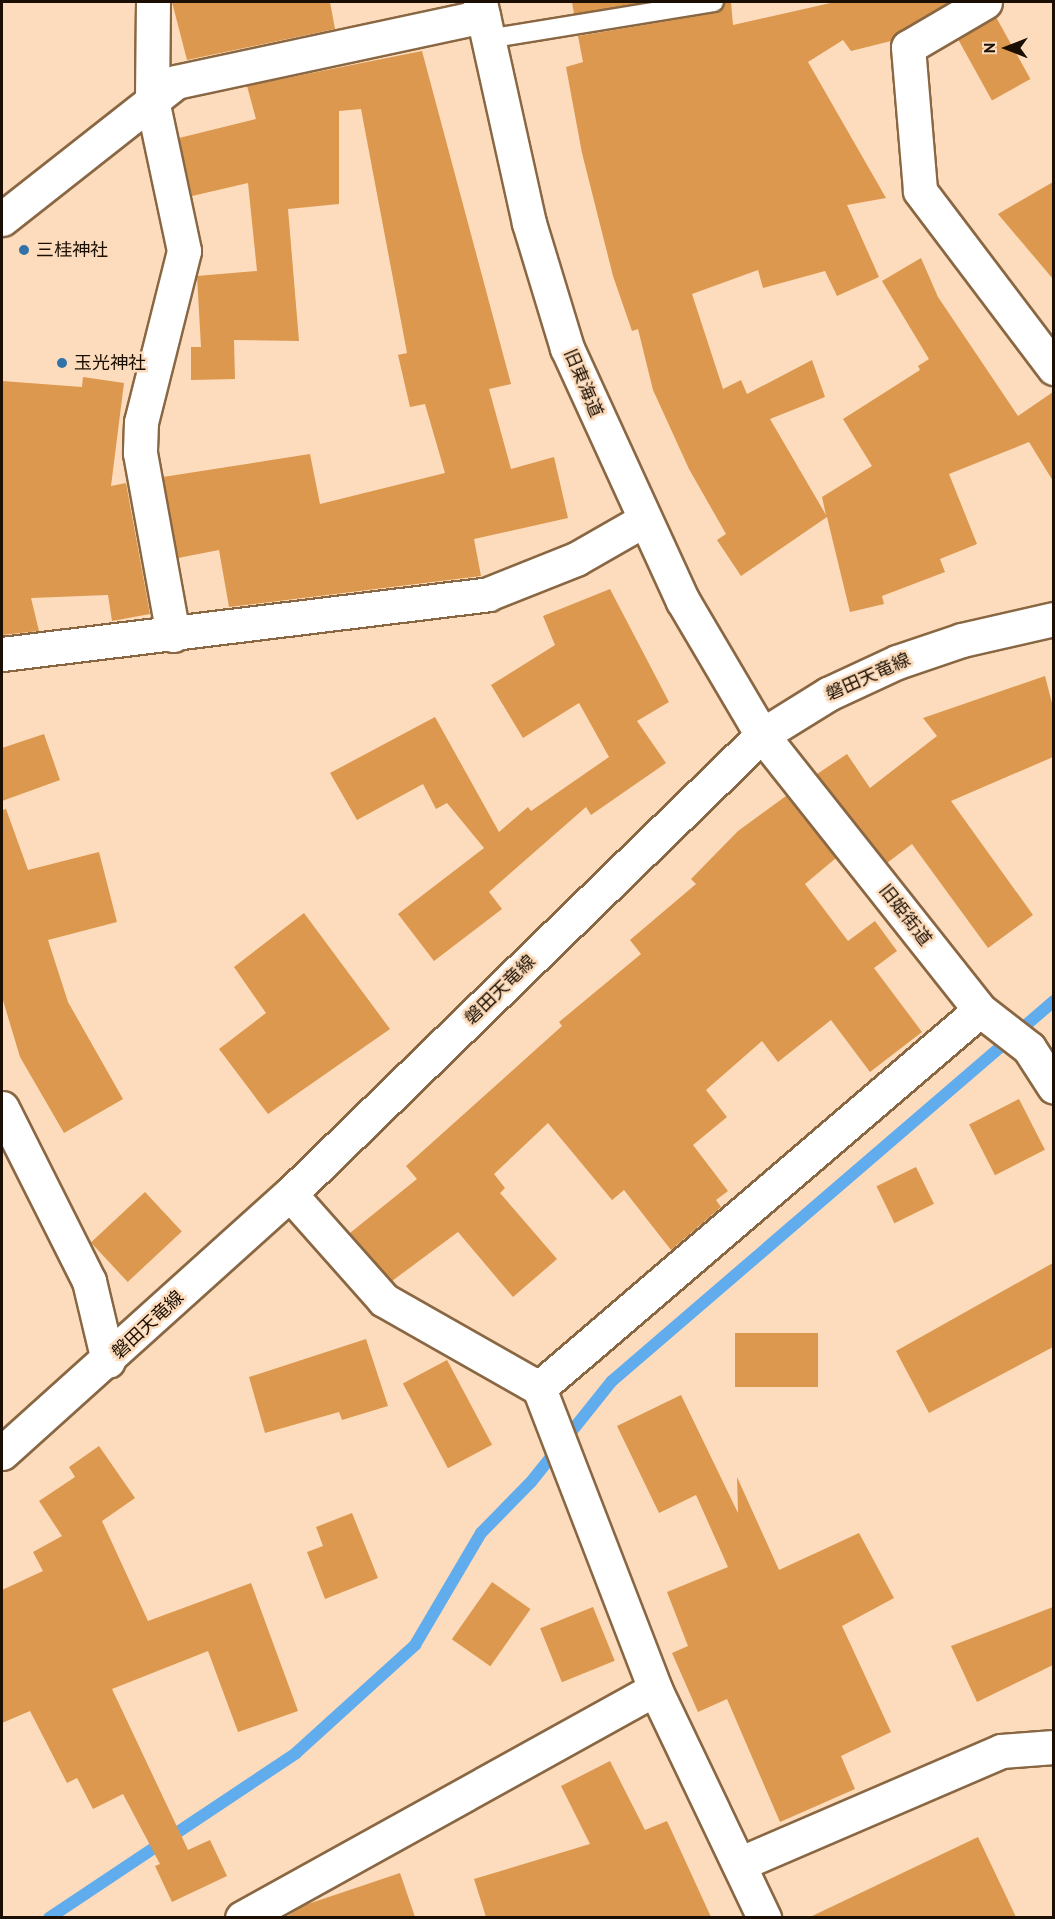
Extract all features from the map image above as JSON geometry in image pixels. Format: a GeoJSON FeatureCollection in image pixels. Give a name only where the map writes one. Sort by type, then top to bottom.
{"type":"FeatureCollection","features":[{"type":"Feature","properties":{"kind":"street"},"geometry":{"type":"LineString","coordinates":[[153,2],[152,100],[184,251],[141,432],[173,635]]}},
{"type":"Feature","properties":{"kind":"street"},"geometry":{"type":"LineString","coordinates":[[985,2],[908,47],[920,192],[1053,368]]}},
{"type":"Feature","properties":{"kind":"street"},"geometry":{"type":"LineString","coordinates":[[2,219],[176,82],[483,19]]}},
{"type":"Feature","properties":{"kind":"street","name":"旧東海道"},"geometry":{"type":"LineString","coordinates":[[483,19],[529,223],[567,348],[682,601],[762,735]]}},
{"type":"Feature","properties":{"kind":"street"},"geometry":{"type":"LineString","coordinates":[[2,654],[173,635],[488,594],[576,559],[644,520]]}},
{"type":"Feature","properties":{"kind":"street","name":"磐田天竜線"},"geometry":{"type":"LineString","coordinates":[[2,1453],[108,1361],[290,1194],[762,735],[828,694],[897,662],[962,640],[1053,619]]}},
{"type":"Feature","properties":{"kind":"street","name":"旧姫街道"},"geometry":{"type":"LineString","coordinates":[[762,735],[980,1010],[1029,1048],[1053,1087]]}},
{"type":"Feature","properties":{"kind":"street"},"geometry":{"type":"LineString","coordinates":[[539,1388],[980,1010]]}},
{"type":"Feature","properties":{"kind":"street"},"geometry":{"type":"LineString","coordinates":[[2,1108],[89,1281],[108,1361]]}},
{"type":"Feature","properties":{"kind":"street"},"geometry":{"type":"LineString","coordinates":[[290,1194],[384,1300],[539,1388],[655,1689],[765,1917]]}},
{"type":"Feature","properties":{"kind":"street"},"geometry":{"type":"LineString","coordinates":[[242,1917],[655,1689]]}},
{"type":"Feature","properties":{"kind":"street"},"geometry":{"type":"LineString","coordinates":[[739,1864],[1001,1751],[1053,1747]]}},
{"type":"Feature","properties":{"kind":"lane"},"geometry":{"type":"LineString","coordinates":[[483,19],[714,2]]}},
{"type":"Feature","properties":{"kind":"building"},"geometry":{"type":"Polygon","coordinates":[[[172,2],[330,2],[335,29],[187,60],[172,2]]]}},
{"type":"Feature","properties":{"kind":"building"},"geometry":{"type":"Polygon","coordinates":[[[572,2],[647,2],[574,14],[572,2]]]}},
{"type":"Feature","properties":{"kind":"building"},"geometry":{"type":"Polygon","coordinates":[[[725,2],[731,2],[733,25],[835,2],[949,2],[891,41],[851,51],[843,40],[808,62],[886,198],[847,205],[879,277],[837,296],[825,271],[763,288],[758,270],[692,294],[723,389],[741,380],[747,394],[812,360],[825,397],[770,419],[826,515],[822,497],[872,466],[843,419],[920,370],[918,366],[929,359],[882,281],[921,258],[938,297],[1018,416],[1053,392],[1053,481],[1029,442],[949,474],[977,544],[940,559],[945,572],[882,596],[884,604],[850,612],[827,517],[741,576],[717,540],[726,534],[689,469],[653,390],[638,329],[632,331],[613,276],[582,153],[566,67],[583,62],[578,36],[716,13],[725,2]]]}},
{"type":"Feature","properties":{"kind":"building"},"geometry":{"type":"Polygon","coordinates":[[[996,17],[1030,79],[992,100],[958,38],[996,17]]]}},
{"type":"Feature","properties":{"kind":"building"},"geometry":{"type":"Polygon","coordinates":[[[422,51],[511,384],[489,389],[511,469],[554,457],[568,518],[474,539],[481,576],[229,607],[219,550],[178,558],[163,477],[310,454],[320,504],[445,473],[425,404],[410,407],[398,355],[407,353],[361,109],[339,111],[339,204],[288,209],[299,341],[234,340],[235,379],[191,380],[191,347],[201,347],[197,276],[257,271],[248,183],[192,196],[179,138],[256,119],[247,86],[422,51]]]}},
{"type":"Feature","properties":{"kind":"building"},"geometry":{"type":"Polygon","coordinates":[[[1053,182],[1053,279],[998,214],[1053,182]]]}},
{"type":"Feature","properties":{"kind":"building"},"geometry":{"type":"Polygon","coordinates":[[[83,377],[124,383],[111,486],[126,483],[150,614],[112,621],[108,595],[31,598],[39,631],[2,635],[2,381],[82,387],[83,377]]]}},
{"type":"Feature","properties":{"kind":"building"},"geometry":{"type":"Polygon","coordinates":[[[610,589],[669,702],[637,721],[666,763],[591,815],[586,807],[489,892],[502,909],[434,961],[398,914],[484,848],[447,803],[436,809],[423,784],[357,820],[330,773],[435,717],[499,832],[528,807],[531,811],[609,757],[579,703],[523,738],[491,685],[555,645],[543,616],[610,589]]]}},
{"type":"Feature","properties":{"kind":"building"},"geometry":{"type":"Polygon","coordinates":[[[1045,676],[1053,707],[1053,757],[951,801],[1033,915],[988,948],[912,844],[887,863],[817,774],[847,754],[870,788],[937,736],[923,718],[1045,676]]]}},
{"type":"Feature","properties":{"kind":"building"},"geometry":{"type":"Polygon","coordinates":[[[44,734],[60,780],[2,801],[2,748],[44,734]]]}},
{"type":"Feature","properties":{"kind":"building"},"geometry":{"type":"Polygon","coordinates":[[[786,796],[836,858],[805,884],[848,941],[875,921],[897,951],[874,968],[922,1032],[870,1072],[831,1020],[778,1062],[762,1041],[706,1090],[727,1117],[693,1145],[728,1191],[716,1200],[721,1207],[671,1250],[624,1190],[612,1200],[548,1123],[494,1174],[505,1188],[500,1193],[557,1259],[513,1297],[458,1232],[392,1281],[350,1233],[417,1179],[406,1166],[562,1026],[559,1022],[641,954],[630,940],[696,884],[691,879],[738,831],[786,796]]]}},
{"type":"Feature","properties":{"kind":"building"},"geometry":{"type":"Polygon","coordinates":[[[6,809],[28,870],[99,852],[117,922],[48,940],[68,1002],[123,1099],[64,1133],[20,1057],[2,997],[2,810],[6,809]]]}},
{"type":"Feature","properties":{"kind":"building"},"geometry":{"type":"Polygon","coordinates":[[[304,913],[390,1029],[268,1114],[219,1049],[266,1013],[234,967],[304,913]]]}},
{"type":"Feature","properties":{"kind":"building"},"geometry":{"type":"Polygon","coordinates":[[[1019,1099],[1045,1150],[995,1175],[969,1124],[1019,1099]]]}},
{"type":"Feature","properties":{"kind":"building"},"geometry":{"type":"Polygon","coordinates":[[[916,1167],[934,1204],[894,1223],[876,1186],[916,1167]]]}},
{"type":"Feature","properties":{"kind":"building"},"geometry":{"type":"Polygon","coordinates":[[[145,1192],[182,1231],[128,1282],[91,1242],[145,1192]]]}},
{"type":"Feature","properties":{"kind":"building"},"geometry":{"type":"Polygon","coordinates":[[[1053,1263],[1053,1347],[929,1413],[896,1351],[1053,1263]]]}},
{"type":"Feature","properties":{"kind":"building"},"geometry":{"type":"Polygon","coordinates":[[[735,1333],[818,1333],[818,1387],[735,1387],[735,1333]]]}},
{"type":"Feature","properties":{"kind":"building"},"geometry":{"type":"Polygon","coordinates":[[[366,1339],[388,1406],[342,1420],[339,1412],[265,1433],[249,1377],[366,1339]]]}},
{"type":"Feature","properties":{"kind":"building"},"geometry":{"type":"Polygon","coordinates":[[[447,1360],[492,1445],[448,1468],[403,1383],[447,1360]]]}},
{"type":"Feature","properties":{"kind":"building"},"geometry":{"type":"Polygon","coordinates":[[[681,1395],[738,1513],[737,1477],[779,1570],[859,1533],[894,1598],[842,1626],[891,1732],[841,1756],[855,1789],[780,1822],[727,1699],[698,1712],[672,1653],[688,1646],[667,1592],[728,1567],[696,1495],[659,1513],[617,1426],[681,1395]]]}},
{"type":"Feature","properties":{"kind":"building"},"geometry":{"type":"Polygon","coordinates":[[[99,1446],[135,1498],[102,1521],[148,1621],[251,1583],[298,1711],[238,1732],[208,1651],[112,1689],[188,1850],[210,1840],[227,1876],[172,1902],[155,1866],[160,1864],[123,1794],[93,1809],[77,1778],[67,1783],[30,1711],[2,1723],[2,1590],[43,1571],[33,1552],[62,1536],[39,1501],[75,1477],[69,1467],[99,1446]]]}},
{"type":"Feature","properties":{"kind":"building"},"geometry":{"type":"Polygon","coordinates":[[[352,1513],[378,1578],[325,1599],[307,1552],[323,1546],[316,1527],[352,1513]]]}},
{"type":"Feature","properties":{"kind":"building"},"geometry":{"type":"Polygon","coordinates":[[[492,1582],[531,1609],[490,1666],[452,1639],[492,1582]]]}},
{"type":"Feature","properties":{"kind":"building"},"geometry":{"type":"Polygon","coordinates":[[[593,1607],[615,1661],[562,1682],[540,1628],[593,1607]]]}},
{"type":"Feature","properties":{"kind":"building"},"geometry":{"type":"Polygon","coordinates":[[[1053,1607],[1053,1665],[977,1702],[951,1646],[1053,1607]]]}},
{"type":"Feature","properties":{"kind":"building"},"geometry":{"type":"Polygon","coordinates":[[[610,1761],[645,1830],[667,1821],[711,1917],[486,1917],[474,1879],[590,1844],[561,1786],[610,1761]]]}},
{"type":"Feature","properties":{"kind":"building"},"geometry":{"type":"Polygon","coordinates":[[[978,1837],[1016,1917],[810,1917],[978,1837]]]}},
{"type":"Feature","properties":{"kind":"building"},"geometry":{"type":"Polygon","coordinates":[[[400,1873],[415,1917],[286,1917],[305,1905],[400,1873]]]}},
{"type":"Feature","properties":{"kind":"waterway"},"geometry":{"type":"LineString","coordinates":[[49,1918],[296,1753],[415,1645],[481,1533],[531,1482],[612,1381],[1054,1001]]}},
{"type":"Feature","properties":{"kind":"place","name":"三桂神社"},"geometry":{"type":"Point","coordinates":[24,250]}},
{"type":"Feature","properties":{"kind":"place","name":"玉光神社"},"geometry":{"type":"Point","coordinates":[62,363]}}]}
